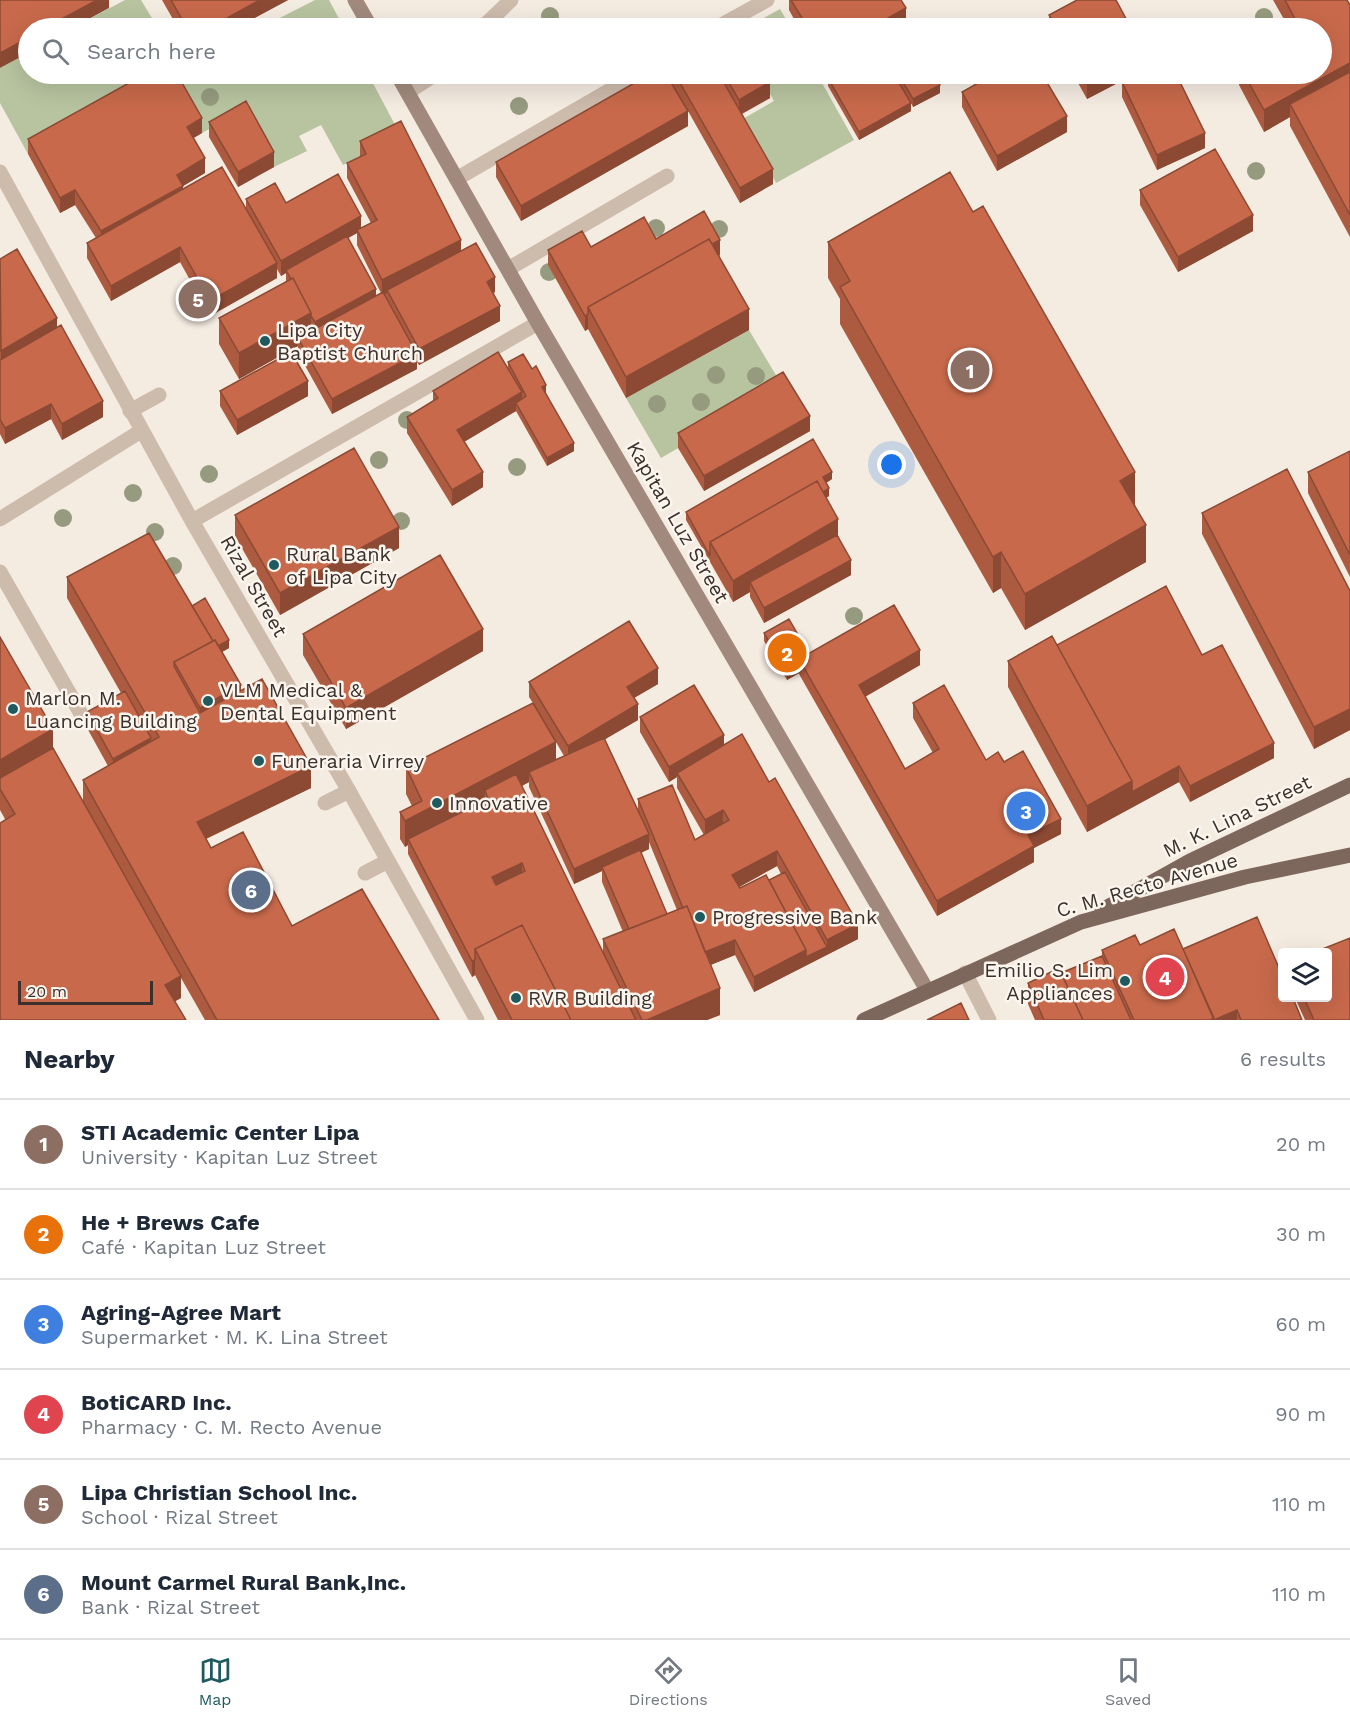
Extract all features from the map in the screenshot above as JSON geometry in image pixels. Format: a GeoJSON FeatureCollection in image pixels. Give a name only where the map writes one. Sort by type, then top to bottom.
{"type":"FeatureCollection","features":[{"type":"Feature","properties":{"kind":"main road","name":"M. K. Lina Street"},"geometry":{"type":"LineString","coordinates":[[1081,921],[1180,866],[1350,785]]}},
{"type":"Feature","properties":{"kind":"main road","name":"C. M. Recto Avenue"},"geometry":{"type":"LineString","coordinates":[[864,1020],[1081,921],[1245,878],[1350,855]]}},
{"type":"Feature","properties":{"kind":"street"},"geometry":{"type":"LineString","coordinates":[[355,0],[365,18]]}},
{"type":"Feature","properties":{"kind":"street"},"geometry":{"type":"LineString","coordinates":[[492,18],[511,0]]}},
{"type":"Feature","properties":{"kind":"street"},"geometry":{"type":"LineString","coordinates":[[734,18],[767,0]]}},
{"type":"Feature","properties":{"kind":"street","name":"Kapitan Luz Street"},"geometry":{"type":"LineString","coordinates":[[403,84],[538,323],[927,990]]}},
{"type":"Feature","properties":{"kind":"street"},"geometry":{"type":"LineString","coordinates":[[408,92],[420,84]]}},
{"type":"Feature","properties":{"kind":"street"},"geometry":{"type":"LineString","coordinates":[[458,178],[621,84]]}},
{"type":"Feature","properties":{"kind":"street","name":"Rizal Street"},"geometry":{"type":"LineString","coordinates":[[0,172],[141,431],[349,791],[477,1020]]}},
{"type":"Feature","properties":{"kind":"street"},"geometry":{"type":"LineString","coordinates":[[508,269],[667,176]]}},
{"type":"Feature","properties":{"kind":"street"},"geometry":{"type":"LineString","coordinates":[[192,521],[538,323]]}},
{"type":"Feature","properties":{"kind":"street"},"geometry":{"type":"LineString","coordinates":[[130,411],[159,395]]}},
{"type":"Feature","properties":{"kind":"street"},"geometry":{"type":"LineString","coordinates":[[0,519],[141,431]]}},
{"type":"Feature","properties":{"kind":"street"},"geometry":{"type":"LineString","coordinates":[[0,572],[80,712]]}},
{"type":"Feature","properties":{"kind":"street"},"geometry":{"type":"LineString","coordinates":[[325,803],[349,791]]}},
{"type":"Feature","properties":{"kind":"street"},"geometry":{"type":"LineString","coordinates":[[365,873],[388,861]]}},
{"type":"Feature","properties":{"kind":"street"},"geometry":{"type":"LineString","coordinates":[[965,973],[989,1020]]}},
{"type":"Feature","properties":{"kind":"green space"},"geometry":{"type":"Polygon","coordinates":[[[125,0],[141,0],[152,18],[91,18],[125,0]]]}},
{"type":"Feature","properties":{"kind":"green space"},"geometry":{"type":"Polygon","coordinates":[[[315,0],[329,0],[339,18],[280,18],[315,0]]]}},
{"type":"Feature","properties":{"kind":"green space"},"geometry":{"type":"Polygon","coordinates":[[[780,9],[785,18],[764,18],[780,9]]]}},
{"type":"Feature","properties":{"kind":"green space"},"geometry":{"type":"Polygon","coordinates":[[[18,58],[18,84],[373,84],[401,136],[343,165],[321,125],[299,136],[307,151],[274,167],[242,111],[202,133],[28,154],[0,103],[0,68],[18,58]]]}},
{"type":"Feature","properties":{"kind":"green space"},"geometry":{"type":"Polygon","coordinates":[[[765,84],[823,84],[854,140],[776,183],[741,120],[774,101],[765,84]]]}},
{"type":"Feature","properties":{"kind":"green space"},"geometry":{"type":"Polygon","coordinates":[[[749,330],[783,387],[661,458],[626,398],[749,330]]]}},
{"type":"Feature","properties":{"kind":"building"},"geometry":{"type":"Polygon","coordinates":[[[0,0],[97,0],[64,18],[18,18],[18,43],[0,53],[0,0]]]}},
{"type":"Feature","properties":{"kind":"building"},"geometry":{"type":"Polygon","coordinates":[[[171,0],[260,0],[227,18],[181,18],[171,0]]]}},
{"type":"Feature","properties":{"kind":"building"},"geometry":{"type":"Polygon","coordinates":[[[791,0],[901,0],[906,8],[888,18],[802,18],[791,0]]]}},
{"type":"Feature","properties":{"kind":"building"},"geometry":{"type":"Polygon","coordinates":[[[1077,0],[1116,0],[1126,18],[1051,18],[1049,15],[1077,0]]]}},
{"type":"Feature","properties":{"kind":"building"},"geometry":{"type":"Polygon","coordinates":[[[1285,0],[1347,0],[1350,5],[1350,63],[1332,73],[1332,18],[1295,18],[1285,0]]]}},
{"type":"Feature","properties":{"kind":"building"},"geometry":{"type":"Polygon","coordinates":[[[1350,72],[1350,215],[1290,104],[1328,84],[1332,84],[1332,82],[1350,72]]]}},
{"type":"Feature","properties":{"kind":"building"},"geometry":{"type":"Polygon","coordinates":[[[127,84],[183,84],[202,118],[187,127],[205,158],[177,175],[183,186],[101,231],[75,190],[60,198],[28,139],[127,84]]]}},
{"type":"Feature","properties":{"kind":"building"},"geometry":{"type":"Polygon","coordinates":[[[632,84],[672,84],[688,111],[521,206],[496,162],[632,84]]]}},
{"type":"Feature","properties":{"kind":"building"},"geometry":{"type":"Polygon","coordinates":[[[681,84],[725,84],[773,169],[740,188],[681,84]]]}},
{"type":"Feature","properties":{"kind":"building"},"geometry":{"type":"Polygon","coordinates":[[[730,84],[767,84],[739,100],[730,84]]]}},
{"type":"Feature","properties":{"kind":"building"},"geometry":{"type":"Polygon","coordinates":[[[831,84],[900,84],[911,103],[859,132],[831,84]]]}},
{"type":"Feature","properties":{"kind":"building"},"geometry":{"type":"Polygon","coordinates":[[[904,84],[940,85],[913,99],[904,84]]]}},
{"type":"Feature","properties":{"kind":"building"},"geometry":{"type":"Polygon","coordinates":[[[976,84],[1048,84],[1067,116],[997,156],[962,92],[976,84]]]}},
{"type":"Feature","properties":{"kind":"building"},"geometry":{"type":"Polygon","coordinates":[[[1123,84],[1181,84],[1205,133],[1157,155],[1123,84]]]}},
{"type":"Feature","properties":{"kind":"building"},"geometry":{"type":"Polygon","coordinates":[[[1250,84],[1312,84],[1264,110],[1250,84]]]}},
{"type":"Feature","properties":{"kind":"building"},"geometry":{"type":"Polygon","coordinates":[[[246,101],[274,152],[238,172],[209,122],[246,101]]]}},
{"type":"Feature","properties":{"kind":"building"},"geometry":{"type":"Polygon","coordinates":[[[401,121],[461,240],[382,280],[357,230],[377,220],[347,163],[366,154],[360,141],[401,121]]]}},
{"type":"Feature","properties":{"kind":"building"},"geometry":{"type":"Polygon","coordinates":[[[1215,149],[1253,215],[1178,257],[1140,190],[1215,149]]]}},
{"type":"Feature","properties":{"kind":"building"},"geometry":{"type":"Polygon","coordinates":[[[222,167],[277,263],[210,301],[180,247],[111,286],[87,243],[222,167]]]}},
{"type":"Feature","properties":{"kind":"building"},"geometry":{"type":"Polygon","coordinates":[[[950,172],[973,212],[983,206],[1135,472],[1120,481],[1146,525],[1025,594],[1001,552],[993,557],[840,287],[850,281],[828,242],[950,172]]]}},
{"type":"Feature","properties":{"kind":"building"},"geometry":{"type":"Polygon","coordinates":[[[338,174],[361,216],[281,261],[246,199],[275,183],[286,203],[338,174]]]}},
{"type":"Feature","properties":{"kind":"building"},"geometry":{"type":"Polygon","coordinates":[[[704,211],[720,240],[712,244],[709,239],[588,307],[588,314],[585,316],[548,250],[582,231],[591,247],[644,217],[656,239],[704,211]]]}},
{"type":"Feature","properties":{"kind":"building"},"geometry":{"type":"Polygon","coordinates":[[[347,236],[376,289],[315,322],[293,278],[291,279],[286,270],[347,236]]]}},
{"type":"Feature","properties":{"kind":"building"},"geometry":{"type":"Polygon","coordinates":[[[709,239],[749,309],[626,377],[588,307],[709,239]]]}},
{"type":"Feature","properties":{"kind":"building"},"geometry":{"type":"Polygon","coordinates":[[[476,243],[495,277],[487,282],[500,306],[419,349],[387,290],[476,243]]]}},
{"type":"Feature","properties":{"kind":"building"},"geometry":{"type":"Polygon","coordinates":[[[17,249],[57,318],[1,351],[0,259],[17,249]]]}},
{"type":"Feature","properties":{"kind":"building"},"geometry":{"type":"Polygon","coordinates":[[[293,278],[311,313],[239,353],[219,318],[293,278]]]}},
{"type":"Feature","properties":{"kind":"building"},"geometry":{"type":"Polygon","coordinates":[[[383,292],[417,354],[332,399],[298,338],[383,292]]]}},
{"type":"Feature","properties":{"kind":"building"},"geometry":{"type":"Polygon","coordinates":[[[61,325],[103,401],[62,424],[51,404],[5,428],[0,419],[0,360],[61,325]]]}},
{"type":"Feature","properties":{"kind":"building"},"geometry":{"type":"Polygon","coordinates":[[[291,352],[308,381],[237,420],[220,391],[291,352]]]}},
{"type":"Feature","properties":{"kind":"building"},"geometry":{"type":"Polygon","coordinates":[[[498,352],[522,392],[457,430],[483,472],[452,490],[407,417],[438,398],[433,391],[498,352]]]}},
{"type":"Feature","properties":{"kind":"building"},"geometry":{"type":"Polygon","coordinates":[[[523,354],[532,369],[536,366],[546,385],[542,387],[574,443],[547,458],[516,403],[526,396],[508,362],[523,354]]]}},
{"type":"Feature","properties":{"kind":"building"},"geometry":{"type":"Polygon","coordinates":[[[783,372],[810,416],[704,476],[678,433],[783,372]]]}},
{"type":"Feature","properties":{"kind":"building"},"geometry":{"type":"Polygon","coordinates":[[[813,439],[832,472],[823,477],[829,488],[823,492],[817,481],[710,542],[710,556],[686,512],[813,439]]]}},
{"type":"Feature","properties":{"kind":"building"},"geometry":{"type":"Polygon","coordinates":[[[354,448],[399,527],[280,593],[235,515],[354,448]]]}},
{"type":"Feature","properties":{"kind":"building"},"geometry":{"type":"Polygon","coordinates":[[[1350,451],[1350,555],[1308,472],[1350,451]]]}},
{"type":"Feature","properties":{"kind":"building"},"geometry":{"type":"Polygon","coordinates":[[[1287,469],[1350,591],[1350,709],[1314,727],[1202,513],[1287,469]]]}},
{"type":"Feature","properties":{"kind":"building"},"geometry":{"type":"Polygon","coordinates":[[[817,481],[838,519],[733,581],[710,542],[817,481]]]}},
{"type":"Feature","properties":{"kind":"building"},"geometry":{"type":"Polygon","coordinates":[[[149,533],[213,641],[174,662],[174,666],[200,713],[262,679],[311,766],[197,822],[211,848],[243,832],[292,926],[362,889],[439,1020],[217,1020],[83,780],[159,737],[67,577],[149,533]]]}},
{"type":"Feature","properties":{"kind":"building"},"geometry":{"type":"Polygon","coordinates":[[[837,535],[851,560],[764,608],[750,582],[837,535]]]}},
{"type":"Feature","properties":{"kind":"building"},"geometry":{"type":"Polygon","coordinates":[[[440,555],[483,629],[346,708],[303,634],[440,555]]]}},
{"type":"Feature","properties":{"kind":"building"},"geometry":{"type":"Polygon","coordinates":[[[1166,586],[1202,655],[1222,645],[1274,743],[1190,786],[1179,766],[1132,792],[1132,781],[1057,645],[1166,586]]]}},
{"type":"Feature","properties":{"kind":"building"},"geometry":{"type":"Polygon","coordinates":[[[205,598],[229,640],[218,646],[192,606],[205,598]]]}},
{"type":"Feature","properties":{"kind":"building"},"geometry":{"type":"Polygon","coordinates":[[[894,605],[920,650],[859,685],[905,769],[939,749],[913,703],[944,685],[986,760],[998,752],[1004,762],[1023,751],[1061,819],[1028,835],[1034,846],[937,901],[799,659],[894,605]]]}},
{"type":"Feature","properties":{"kind":"building"},"geometry":{"type":"Polygon","coordinates":[[[789,619],[809,654],[799,659],[799,665],[787,672],[764,633],[789,619]]]}},
{"type":"Feature","properties":{"kind":"building"},"geometry":{"type":"Polygon","coordinates":[[[629,621],[658,668],[627,687],[638,704],[568,746],[529,682],[629,621]]]}},
{"type":"Feature","properties":{"kind":"building"},"geometry":{"type":"Polygon","coordinates":[[[1052,636],[1132,781],[1087,806],[1008,661],[1052,636]]]}},
{"type":"Feature","properties":{"kind":"building","name":"Marlon M. Luancing Building"},"geometry":{"type":"Polygon","coordinates":[[[0,637],[53,729],[0,760],[0,637]]]}},
{"type":"Feature","properties":{"kind":"building"},"geometry":{"type":"Polygon","coordinates":[[[215,640],[241,685],[200,708],[174,662],[215,640]]]}},
{"type":"Feature","properties":{"kind":"building"},"geometry":{"type":"Polygon","coordinates":[[[694,685],[724,735],[669,767],[640,717],[694,685]]]}},
{"type":"Feature","properties":{"kind":"building"},"geometry":{"type":"Polygon","coordinates":[[[125,691],[151,738],[113,759],[87,712],[125,691]]]}},
{"type":"Feature","properties":{"kind":"building"},"geometry":{"type":"Polygon","coordinates":[[[533,703],[556,742],[405,821],[400,812],[422,801],[406,767],[533,703]]]}},
{"type":"Feature","properties":{"kind":"building"},"geometry":{"type":"Polygon","coordinates":[[[742,734],[769,782],[775,778],[858,924],[827,940],[777,851],[732,875],[740,888],[766,875],[806,950],[754,977],[735,940],[705,952],[687,906],[683,908],[638,799],[672,785],[695,840],[729,820],[723,810],[705,820],[677,773],[742,734]]]}},
{"type":"Feature","properties":{"kind":"building"},"geometry":{"type":"Polygon","coordinates":[[[604,738],[649,834],[574,869],[529,772],[604,738]]]}},
{"type":"Feature","properties":{"kind":"building"},"geometry":{"type":"Polygon","coordinates":[[[53,748],[181,976],[165,985],[186,1020],[0,1020],[0,823],[15,814],[0,789],[0,778],[53,748]]]}},
{"type":"Feature","properties":{"kind":"building"},"geometry":{"type":"Polygon","coordinates":[[[516,774],[636,1020],[571,1020],[522,925],[475,949],[475,960],[472,961],[408,839],[488,799],[485,790],[516,774]],[[522,863],[492,877],[496,885],[525,871],[522,863]]]}},
{"type":"Feature","properties":{"kind":"building"},"geometry":{"type":"Polygon","coordinates":[[[640,850],[667,914],[629,929],[602,867],[640,850]]]}},
{"type":"Feature","properties":{"kind":"building"},"geometry":{"type":"Polygon","coordinates":[[[785,872],[827,947],[806,957],[806,950],[769,880],[785,872]]]}},
{"type":"Feature","properties":{"kind":"building"},"geometry":{"type":"Polygon","coordinates":[[[687,906],[720,988],[647,1020],[642,1020],[603,939],[687,906]]]}},
{"type":"Feature","properties":{"kind":"building"},"geometry":{"type":"Polygon","coordinates":[[[1257,917],[1278,966],[1278,1002],[1295,1002],[1302,1020],[1241,1020],[1237,1010],[1214,1020],[1183,949],[1257,917]]]}},
{"type":"Feature","properties":{"kind":"building"},"geometry":{"type":"Polygon","coordinates":[[[522,925],[571,1020],[512,1020],[475,949],[522,925]]]}},
{"type":"Feature","properties":{"kind":"building"},"geometry":{"type":"Polygon","coordinates":[[[1174,929],[1214,1018],[1210,1020],[1134,1020],[1102,950],[1135,935],[1140,945],[1174,929]]]}},
{"type":"Feature","properties":{"kind":"building"},"geometry":{"type":"Polygon","coordinates":[[[1350,938],[1350,1020],[1314,1020],[1306,1002],[1332,1002],[1332,948],[1325,948],[1350,938]]]}},
{"type":"Feature","properties":{"kind":"building"},"geometry":{"type":"Polygon","coordinates":[[[1102,956],[1131,1020],[1083,1020],[1061,973],[1102,956]]]}},
{"type":"Feature","properties":{"kind":"building"},"geometry":{"type":"Polygon","coordinates":[[[1059,968],[1083,1020],[1044,1020],[1028,983],[1059,968]]]}},
{"type":"Feature","properties":{"kind":"building"},"geometry":{"type":"Polygon","coordinates":[[[961,1003],[969,1020],[927,1020],[961,1003]]]}},
{"type":"Feature","properties":{"kind":"place","name":"Lipa Christian School Inc."},"geometry":{"type":"Point","coordinates":[198,299]}},
{"type":"Feature","properties":{"kind":"place","name":"Lipa City Baptist Church"},"geometry":{"type":"Point","coordinates":[265,341]}},
{"type":"Feature","properties":{"kind":"place","name":"STI Academic Center Lipa"},"geometry":{"type":"Point","coordinates":[970,370]}},
{"type":"Feature","properties":{"kind":"place","name":"Rural Bank of Lipa City"},"geometry":{"type":"Point","coordinates":[274,565]}},
{"type":"Feature","properties":{"kind":"place","name":"He + Brews Cafe"},"geometry":{"type":"Point","coordinates":[787,653]}},
{"type":"Feature","properties":{"kind":"place","name":"VLM Medical & Dental Equipment"},"geometry":{"type":"Point","coordinates":[208,701]}},
{"type":"Feature","properties":{"kind":"place","name":"Marlon M. Luancing Building"},"geometry":{"type":"Point","coordinates":[13,709]}},
{"type":"Feature","properties":{"kind":"place","name":"Funeraria Virrey"},"geometry":{"type":"Point","coordinates":[259,761]}},
{"type":"Feature","properties":{"kind":"place","name":"Innovative"},"geometry":{"type":"Point","coordinates":[437,803]}},
{"type":"Feature","properties":{"kind":"place","name":"Agring-Agree Mart"},"geometry":{"type":"Point","coordinates":[1026,811]}},
{"type":"Feature","properties":{"kind":"place","name":"Mount Carmel Rural Bank,Inc."},"geometry":{"type":"Point","coordinates":[251,890]}},
{"type":"Feature","properties":{"kind":"place","name":"Progressive Bank"},"geometry":{"type":"Point","coordinates":[700,917]}},
{"type":"Feature","properties":{"kind":"place","name":"BotiCARD Inc."},"geometry":{"type":"Point","coordinates":[1165,977]}},
{"type":"Feature","properties":{"kind":"place","name":"Emilio S. Lim Appliances"},"geometry":{"type":"Point","coordinates":[1125,981]}},
{"type":"Feature","properties":{"kind":"place","name":"RVR Building"},"geometry":{"type":"Point","coordinates":[516,998]}}]}
